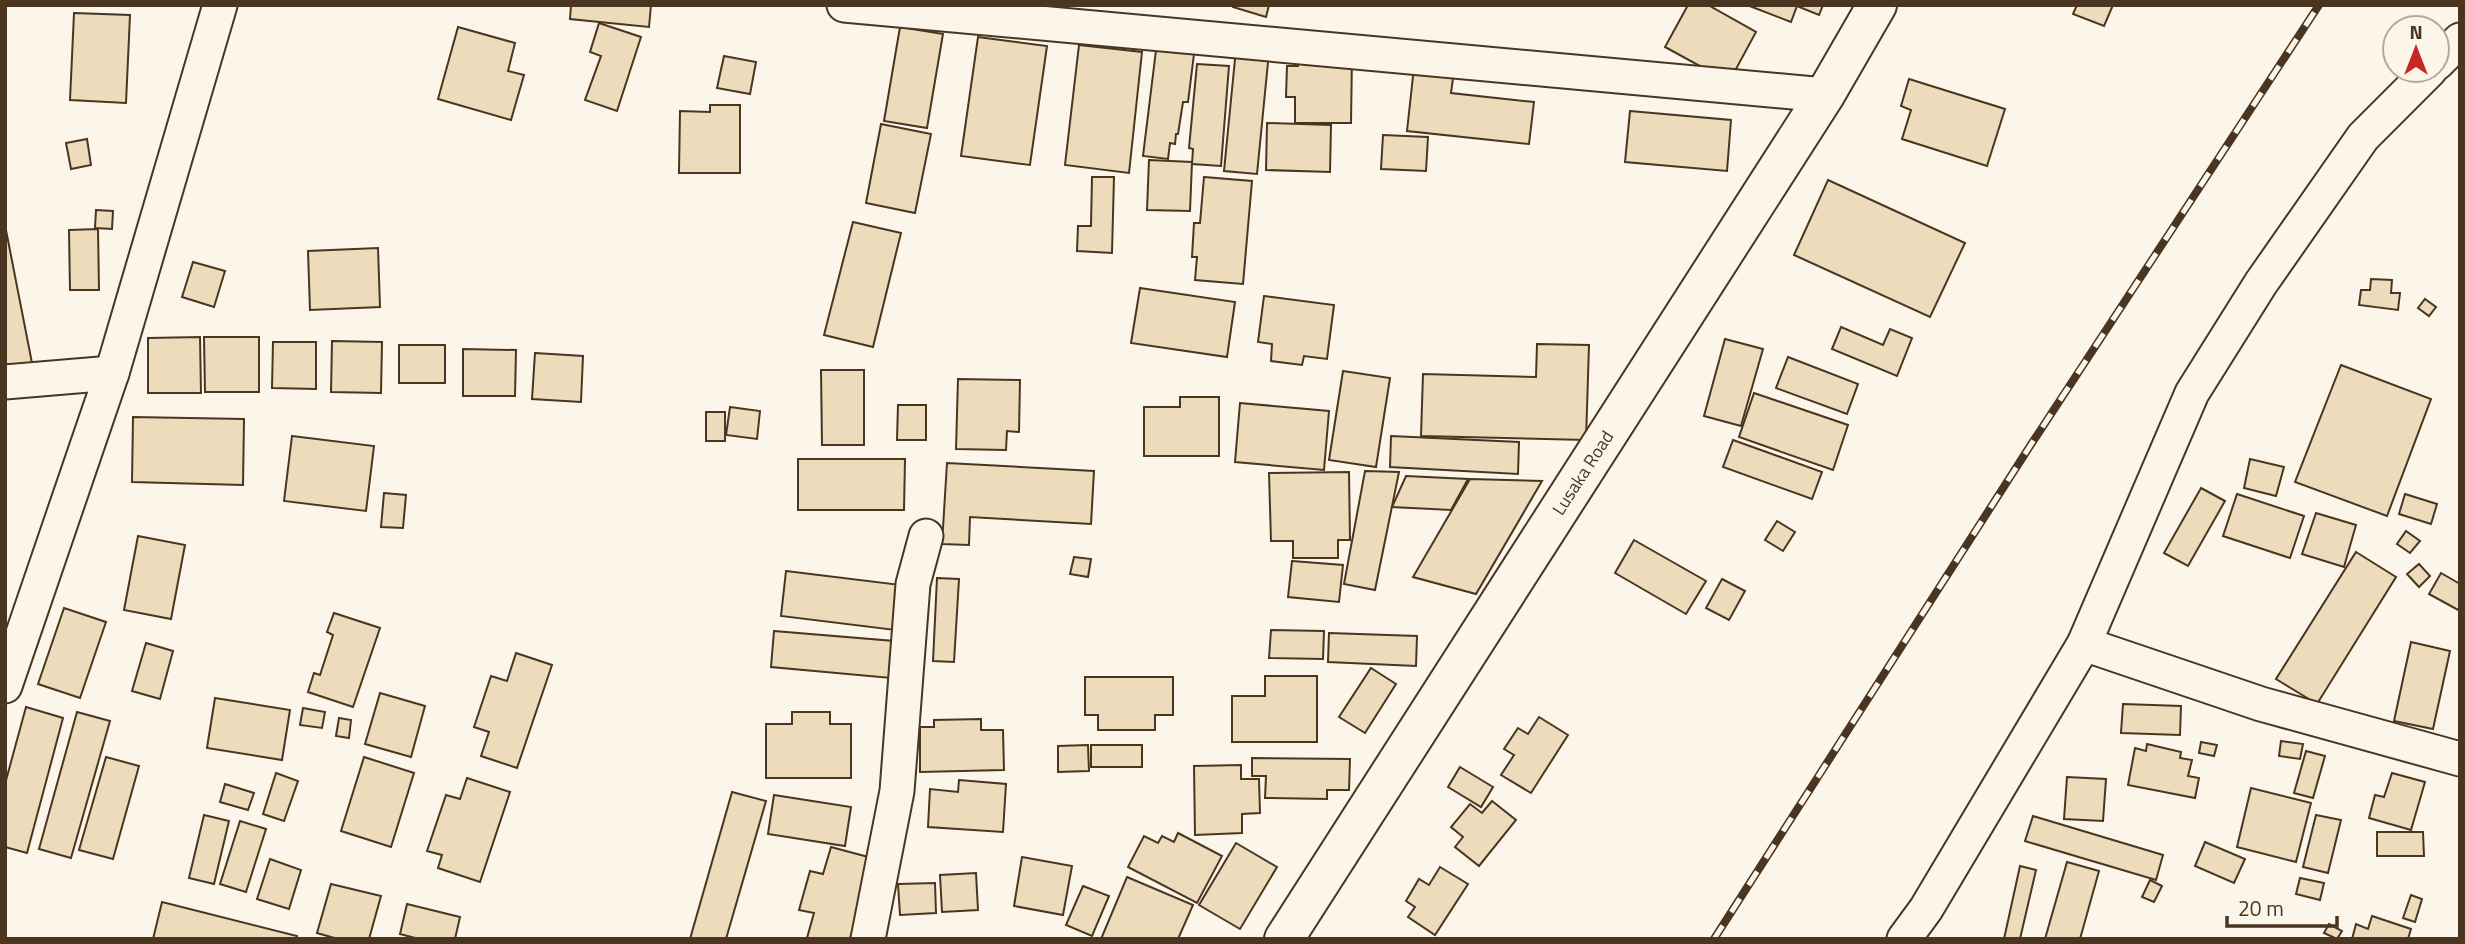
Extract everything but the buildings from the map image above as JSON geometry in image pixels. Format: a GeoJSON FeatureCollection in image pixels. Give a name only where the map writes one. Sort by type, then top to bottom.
{"type":"FeatureCollection","features":[{"type":"Feature","properties":{"kind":"street"},"geometry":{"type":"LineString","coordinates":[[5,686],[112,373],[219,5]]}},
{"type":"Feature","properties":{"kind":"street"},"geometry":{"type":"LineString","coordinates":[[845,5],[1825,95]]}},
{"type":"Feature","properties":{"kind":"street","name":"Lusaka Road"},"geometry":{"type":"LineString","coordinates":[[1284,939],[1825,95],[1877,5]]}},
{"type":"Feature","properties":{"kind":"street"},"geometry":{"type":"LineString","coordinates":[[1904,939],[1926,909],[2084,644],[2192,393],[2261,283],[2362,137],[2416,84]]}},
{"type":"Feature","properties":{"kind":"street"},"geometry":{"type":"LineString","coordinates":[[5,382],[112,373]]}},
{"type":"Feature","properties":{"kind":"street"},"geometry":{"type":"LineString","coordinates":[[868,939],[897,791],[913,584],[926,536]]}},
{"type":"Feature","properties":{"kind":"street"},"geometry":{"type":"LineString","coordinates":[[2084,644],[2261,704],[2460,759]]}},
{"type":"Feature","properties":{"kind":"railway"},"geometry":{"type":"LineString","coordinates":[[1714,939],[2030,446],[2319,5]]}}]}
